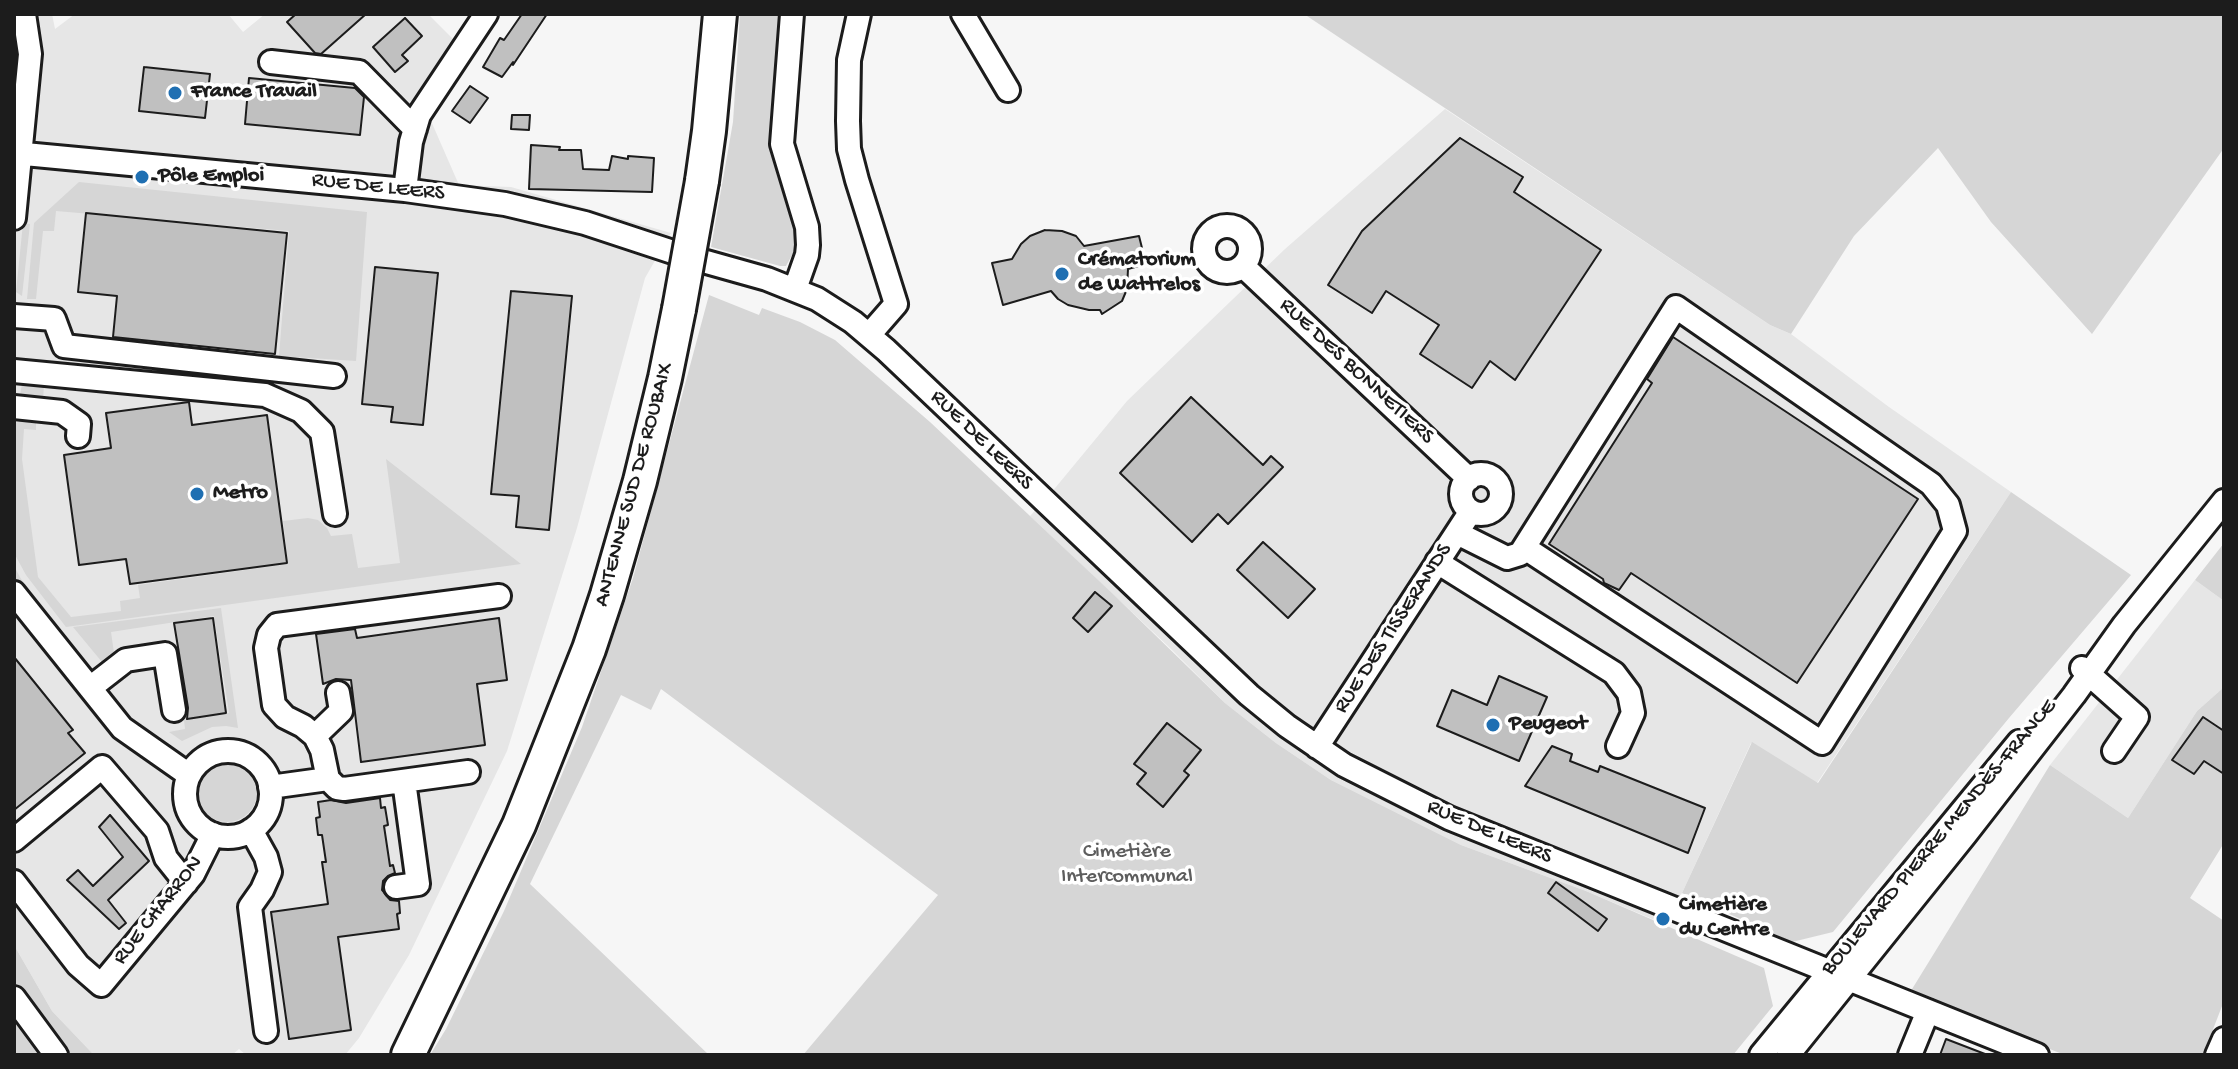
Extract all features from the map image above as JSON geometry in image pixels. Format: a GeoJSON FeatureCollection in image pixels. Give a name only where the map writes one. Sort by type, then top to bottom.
{"type":"FeatureCollection","features":[{"type":"Feature","properties":{"kind":"highway","name":"ANTENNE SUD DE ROUBAIX"},"geometry":{"type":"LineString","coordinates":[[408,1055],[519,825],[589,649],[607,595],[640,481],[679,309],[709,131],[720,14]]}},
{"type":"Feature","properties":{"kind":"highway","name":"ANTENNE SUD DE ROUBAIX"},"geometry":{"type":"LineString","coordinates":[[389,1055],[467,933]]}},
{"type":"Feature","properties":{"kind":"street"},"geometry":{"type":"LineString","coordinates":[[14,218],[17,153],[30,54],[24,14]]}},
{"type":"Feature","properties":{"kind":"street"},"geometry":{"type":"LineString","coordinates":[[405,190],[415,129],[426,104],[486,14]]}},
{"type":"Feature","properties":{"kind":"street"},"geometry":{"type":"LineString","coordinates":[[792,14],[782,144],[807,227],[808,245],[795,289]]}},
{"type":"Feature","properties":{"kind":"street"},"geometry":{"type":"LineString","coordinates":[[859,14],[849,60],[849,149],[896,304],[869,335]]}},
{"type":"Feature","properties":{"kind":"street"},"geometry":{"type":"LineString","coordinates":[[963,14],[1008,90]]}},
{"type":"Feature","properties":{"kind":"street"},"geometry":{"type":"LineString","coordinates":[[271,62],[359,72],[415,129]]}},
{"type":"Feature","properties":{"kind":"street","name":"RUE DE LEERS"},"geometry":{"type":"LineString","coordinates":[[17,153],[405,190],[505,204],[557,215],[795,289],[837,311],[869,335],[1241,688],[1317,747],[1402,796],[1449,818],[2037,1055]]}},
{"type":"Feature","properties":{"kind":"street","name":"RUE DES BONNETIERS"},"geometry":{"type":"LineString","coordinates":[[1243,266],[1469,479]]}},
{"type":"Feature","properties":{"kind":"street"},"geometry":{"type":"LineString","coordinates":[[1457,533],[1507,558],[1520,554],[1676,307],[1931,484],[1948,505],[1955,531],[1822,743],[1525,548]]}},
{"type":"Feature","properties":{"kind":"street"},"geometry":{"type":"LineString","coordinates":[[14,316],[54,319],[64,346],[334,376]]}},
{"type":"Feature","properties":{"kind":"street"},"geometry":{"type":"LineString","coordinates":[[14,371],[265,395],[301,411],[322,432],[335,514]]}},
{"type":"Feature","properties":{"kind":"street"},"geometry":{"type":"LineString","coordinates":[[14,407],[62,412],[79,424],[78,436]]}},
{"type":"Feature","properties":{"kind":"street","name":"RUE DES TISSERANDS"},"geometry":{"type":"LineString","coordinates":[[1317,747],[1471,511],[1484,514],[1499,502],[1498,483],[1488,475],[1475,475],[1469,479]]}},
{"type":"Feature","properties":{"kind":"street"},"geometry":{"type":"LineString","coordinates":[[1469,479],[1462,489],[1462,495],[1471,511]]}},
{"type":"Feature","properties":{"kind":"street","name":"BOULEVARD PIERRE MENDÈS-FRANCE"},"geometry":{"type":"LineString","coordinates":[[1761,1055],[1840,975],[1965,835],[2085,672],[2224,501]]}},
{"type":"Feature","properties":{"kind":"street"},"geometry":{"type":"LineString","coordinates":[[1437,562],[1614,673],[1629,693],[1633,713],[1618,746]]}},
{"type":"Feature","properties":{"kind":"street"},"geometry":{"type":"LineString","coordinates":[[14,593],[122,728],[189,775]]}},
{"type":"Feature","properties":{"kind":"street"},"geometry":{"type":"LineString","coordinates":[[468,772],[337,788],[328,779],[322,750],[315,736],[285,717],[274,705],[266,648],[269,635],[277,625],[499,596]]}},
{"type":"Feature","properties":{"kind":"street"},"geometry":{"type":"LineString","coordinates":[[90,688],[126,660],[165,654],[174,710]]}},
{"type":"Feature","properties":{"kind":"street"},"geometry":{"type":"LineString","coordinates":[[2085,672],[2137,717],[2114,751]]}},
{"type":"Feature","properties":{"kind":"street"},"geometry":{"type":"LineString","coordinates":[[315,736],[341,711],[338,693]]}},
{"type":"Feature","properties":{"kind":"street"},"geometry":{"type":"LineString","coordinates":[[219,752],[238,752],[256,761],[263,768],[270,787],[271,797],[265,815],[251,830],[233,836],[213,834],[198,825],[188,810],[185,793],[194,767],[209,755],[219,752]]}},
{"type":"Feature","properties":{"kind":"street"},"geometry":{"type":"LineString","coordinates":[[14,840],[102,767],[157,831],[166,858],[186,883]]}},
{"type":"Feature","properties":{"kind":"street"},"geometry":{"type":"LineString","coordinates":[[270,787],[328,779]]}},
{"type":"Feature","properties":{"kind":"street"},"geometry":{"type":"LineString","coordinates":[[396,887],[418,884],[404,781]]}},
{"type":"Feature","properties":{"kind":"street"},"geometry":{"type":"LineString","coordinates":[[251,830],[266,857],[270,872],[250,907],[266,1031]]}},
{"type":"Feature","properties":{"kind":"street","name":"RUE CHARRON"},"geometry":{"type":"LineString","coordinates":[[14,882],[78,965],[101,985],[186,883],[213,834]]}},
{"type":"Feature","properties":{"kind":"street","name":"BOULEVARD PIERRE MENDÈS-FRANCE"},"geometry":{"type":"LineString","coordinates":[[1788,1055],[1840,975]]}},
{"type":"Feature","properties":{"kind":"street"},"geometry":{"type":"LineString","coordinates":[[14,998],[56,1055]]}},
{"type":"Feature","properties":{"kind":"street"},"geometry":{"type":"LineString","coordinates":[[1910,1055],[1928,1011]]}},
{"type":"Feature","properties":{"kind":"street"},"geometry":{"type":"LineString","coordinates":[[2217,1055],[2224,1039]]}},
{"type":"Feature","properties":{"kind":"shaded area"},"geometry":{"type":"Polygon","coordinates":[[[14,14],[52,14],[55,29],[75,14],[228,14],[243,32],[265,14],[428,14],[457,43],[418,100],[431,121],[459,185],[511,187],[671,233],[645,278],[577,528],[507,751],[409,955],[359,1038],[345,1055],[246,1055],[239,1049],[232,1055],[94,1055],[52,1011],[14,945],[14,14]]]}},
{"type":"Feature","properties":{"kind":"shaded area"},"geometry":{"type":"Polygon","coordinates":[[[1445,109],[1770,325],[1791,334],[2011,492],[1817,783],[1751,743],[1682,893],[1657,921],[1461,845],[1331,780],[1225,703],[1030,516],[1127,401],[1285,249],[1445,109]]]}},
{"type":"Feature","properties":{"kind":"shaded area"},"geometry":{"type":"Polygon","coordinates":[[[2195,580],[2224,601],[2224,687],[2197,711],[2128,818],[2050,765],[2195,580]]]}},
{"type":"Feature","properties":{"kind":"green space"},"geometry":{"type":"Polygon","coordinates":[[[740,14],[781,14],[771,133],[772,156],[799,230],[797,246],[786,266],[711,247],[733,122],[740,14]]]}},
{"type":"Feature","properties":{"kind":"green space"},"geometry":{"type":"Polygon","coordinates":[[[1304,14],[2224,14],[2224,148],[2092,334],[1991,222],[1938,148],[1854,236],[1791,334],[1770,325],[1304,14]]]}},
{"type":"Feature","properties":{"kind":"green space"},"geometry":{"type":"Polygon","coordinates":[[[79,182],[367,212],[356,361],[279,356],[289,231],[56,211],[54,231],[43,231],[36,299],[27,299],[34,223],[79,182]]]}},
{"type":"Feature","properties":{"kind":"green space"},"geometry":{"type":"Polygon","coordinates":[[[23,223],[30,224],[22,296],[16,292],[23,223]]]}},
{"type":"Feature","properties":{"kind":"green space","name":"Cimetière Intercommunal"},"geometry":{"type":"Polygon","coordinates":[[[709,295],[759,315],[762,308],[800,322],[835,340],[930,422],[1225,703],[1331,780],[1461,845],[1586,891],[1764,968],[1773,1006],[1733,1055],[803,1055],[938,895],[661,689],[651,710],[621,695],[530,884],[709,1055],[430,1055],[504,911],[582,727],[633,578],[709,295]]]}},
{"type":"Feature","properties":{"kind":"green space"},"geometry":{"type":"Polygon","coordinates":[[[22,384],[44,384],[43,402],[19,401],[22,384]]]}},
{"type":"Feature","properties":{"kind":"green space"},"geometry":{"type":"Polygon","coordinates":[[[36,422],[36,430],[24,429],[22,459],[38,577],[71,617],[121,611],[120,601],[140,598],[138,585],[288,564],[283,521],[308,518],[318,520],[331,536],[352,534],[358,568],[400,563],[386,459],[521,564],[66,627],[26,575],[14,553],[14,439],[15,423],[36,422]]]}},
{"type":"Feature","properties":{"kind":"green space"},"geometry":{"type":"Polygon","coordinates":[[[2011,492],[2131,575],[1833,932],[1792,942],[1682,893],[1752,742],[1818,783],[2011,492]]]}},
{"type":"Feature","properties":{"kind":"green space"},"geometry":{"type":"Polygon","coordinates":[[[2224,543],[2224,601],[2195,580],[2224,543]]]}},
{"type":"Feature","properties":{"kind":"green space"},"geometry":{"type":"Polygon","coordinates":[[[14,566],[92,668],[85,668],[20,589],[14,580],[14,566]]]}},
{"type":"Feature","properties":{"kind":"green space"},"geometry":{"type":"Polygon","coordinates":[[[221,608],[238,728],[212,727],[182,741],[169,732],[185,729],[184,720],[229,713],[214,616],[111,632],[114,653],[102,662],[73,627],[221,608]]]}},
{"type":"Feature","properties":{"kind":"green space"},"geometry":{"type":"Polygon","coordinates":[[[2224,687],[2224,843],[2190,898],[2224,921],[2224,1001],[2203,1055],[2065,1055],[1909,994],[2050,765],[2128,818],[2197,711],[2224,687]]]}},
{"type":"Feature","properties":{"kind":"green space"},"geometry":{"type":"Polygon","coordinates":[[[227,762],[239,764],[248,771],[255,780],[255,804],[248,813],[239,820],[227,822],[215,820],[206,813],[199,804],[197,792],[199,780],[206,771],[215,764],[227,762]]]}},
{"type":"Feature","properties":{"kind":"green space"},"geometry":{"type":"Polygon","coordinates":[[[14,945],[52,1011],[94,1055],[14,1055],[14,945]]]}},
{"type":"Feature","properties":{"kind":"building"},"geometry":{"type":"Polygon","coordinates":[[[296,14],[366,14],[321,54],[315,53],[287,22],[296,14]]]}},
{"type":"Feature","properties":{"kind":"building"},"geometry":{"type":"Polygon","coordinates":[[[522,14],[547,14],[502,77],[483,67],[500,38],[504,40],[522,14]]]}},
{"type":"Feature","properties":{"kind":"building"},"geometry":{"type":"Polygon","coordinates":[[[405,18],[422,36],[402,55],[408,61],[395,72],[373,47],[405,18]]]}},
{"type":"Feature","properties":{"kind":"building","name":"France Travail"},"geometry":{"type":"Polygon","coordinates":[[[144,67],[210,74],[205,118],[139,111],[144,67]]]}},
{"type":"Feature","properties":{"kind":"building"},"geometry":{"type":"Polygon","coordinates":[[[249,78],[355,88],[364,97],[360,135],[245,124],[249,78]]]}},
{"type":"Feature","properties":{"kind":"building"},"geometry":{"type":"Polygon","coordinates":[[[470,86],[488,98],[470,123],[452,111],[470,86]]]}},
{"type":"Feature","properties":{"kind":"building"},"geometry":{"type":"Polygon","coordinates":[[[512,115],[530,115],[529,130],[511,129],[512,115]]]}},
{"type":"Feature","properties":{"kind":"building"},"geometry":{"type":"Polygon","coordinates":[[[1460,138],[1523,177],[1514,192],[1601,250],[1515,380],[1490,361],[1472,388],[1420,354],[1439,325],[1386,291],[1372,313],[1328,285],[1362,231],[1460,138]]]}},
{"type":"Feature","properties":{"kind":"building"},"geometry":{"type":"Polygon","coordinates":[[[531,145],[581,150],[583,169],[609,170],[612,156],[654,158],[652,192],[529,189],[531,145]]]}},
{"type":"Feature","properties":{"kind":"building"},"geometry":{"type":"Polygon","coordinates":[[[86,213],[287,233],[275,354],[113,337],[117,296],[78,292],[86,213]]]}},
{"type":"Feature","properties":{"kind":"building","name":"Crématorium de Wattrelos"},"geometry":{"type":"Polygon","coordinates":[[[1045,230],[1076,236],[1084,246],[1139,236],[1146,264],[1128,269],[1127,289],[1122,301],[1102,314],[1100,310],[1068,305],[1051,291],[1003,305],[992,263],[1012,259],[1030,236],[1045,230]]]}},
{"type":"Feature","properties":{"kind":"building"},"geometry":{"type":"Polygon","coordinates":[[[375,267],[438,273],[423,425],[391,422],[393,407],[362,404],[375,267]]]}},
{"type":"Feature","properties":{"kind":"building"},"geometry":{"type":"Polygon","coordinates":[[[511,291],[572,296],[549,530],[516,527],[519,496],[491,494],[511,291]]]}},
{"type":"Feature","properties":{"kind":"building"},"geometry":{"type":"Polygon","coordinates":[[[1673,337],[1918,499],[1797,683],[1631,573],[1619,590],[1549,544],[1652,383],[1647,379],[1673,337]]]}},
{"type":"Feature","properties":{"kind":"building"},"geometry":{"type":"Polygon","coordinates":[[[1191,397],[1263,465],[1271,456],[1283,467],[1228,524],[1218,514],[1192,542],[1120,473],[1191,397]]]}},
{"type":"Feature","properties":{"kind":"building","name":"Metro"},"geometry":{"type":"Polygon","coordinates":[[[189,402],[192,425],[267,415],[287,563],[130,584],[126,559],[79,565],[64,455],[111,448],[106,413],[189,402]]]}},
{"type":"Feature","properties":{"kind":"building"},"geometry":{"type":"Polygon","coordinates":[[[1263,542],[1315,589],[1288,618],[1237,570],[1263,542]]]}},
{"type":"Feature","properties":{"kind":"building"},"geometry":{"type":"Polygon","coordinates":[[[1095,592],[1112,606],[1088,632],[1073,618],[1095,592]]]}},
{"type":"Feature","properties":{"kind":"building"},"geometry":{"type":"Polygon","coordinates":[[[213,618],[226,713],[187,719],[188,708],[174,623],[213,618]]]}},
{"type":"Feature","properties":{"kind":"building"},"geometry":{"type":"Polygon","coordinates":[[[499,618],[507,680],[477,684],[485,745],[361,762],[351,680],[336,679],[323,684],[316,634],[355,629],[357,638],[499,618]]]}},
{"type":"Feature","properties":{"kind":"building"},"geometry":{"type":"Polygon","coordinates":[[[14,657],[73,730],[68,733],[85,753],[14,810],[14,657]]]}},
{"type":"Feature","properties":{"kind":"building"},"geometry":{"type":"Polygon","coordinates":[[[1499,676],[1547,697],[1519,761],[1437,726],[1452,690],[1487,705],[1499,676]]]}},
{"type":"Feature","properties":{"kind":"building"},"geometry":{"type":"Polygon","coordinates":[[[2203,717],[2224,731],[2224,774],[2204,761],[2194,774],[2172,760],[2203,717]]]}},
{"type":"Feature","properties":{"kind":"building"},"geometry":{"type":"Polygon","coordinates":[[[1167,723],[1201,750],[1184,771],[1189,775],[1163,807],[1137,784],[1146,773],[1134,764],[1167,723]]]}},
{"type":"Feature","properties":{"kind":"building"},"geometry":{"type":"Polygon","coordinates":[[[1552,746],[1572,754],[1570,761],[1598,772],[1600,766],[1705,808],[1688,853],[1525,786],[1552,746]]]}},
{"type":"Feature","properties":{"kind":"building"},"geometry":{"type":"Polygon","coordinates":[[[380,798],[388,825],[384,826],[390,866],[393,865],[395,873],[383,881],[382,890],[390,900],[399,901],[399,929],[338,937],[351,1030],[289,1039],[271,912],[328,904],[322,862],[326,862],[316,818],[320,817],[318,802],[331,800],[346,803],[380,798]]]}},
{"type":"Feature","properties":{"kind":"building"},"geometry":{"type":"Polygon","coordinates":[[[110,815],[149,861],[108,900],[126,923],[119,929],[67,880],[78,870],[93,886],[123,857],[99,827],[110,815]]]}},
{"type":"Feature","properties":{"kind":"building"},"geometry":{"type":"Polygon","coordinates":[[[1556,882],[1607,919],[1598,931],[1548,893],[1556,882]]]}},
{"type":"Feature","properties":{"kind":"building"},"geometry":{"type":"Polygon","coordinates":[[[1946,1039],[1985,1054],[1985,1055],[1940,1055],[1946,1039]]]}},
{"type":"Feature","properties":{"kind":"place","name":"France Travail"},"geometry":{"type":"Point","coordinates":[175,93]}},
{"type":"Feature","properties":{"kind":"place","name":"Pôle Emploi"},"geometry":{"type":"Point","coordinates":[142,177]}},
{"type":"Feature","properties":{"kind":"place","name":"Crématorium de Wattrelos"},"geometry":{"type":"Point","coordinates":[1062,274]}},
{"type":"Feature","properties":{"kind":"place","name":"Metro"},"geometry":{"type":"Point","coordinates":[197,494]}},
{"type":"Feature","properties":{"kind":"place","name":"Peugeot"},"geometry":{"type":"Point","coordinates":[1493,725]}},
{"type":"Feature","properties":{"kind":"place","name":"Cimetière du Centre"},"geometry":{"type":"Point","coordinates":[1663,919]}}]}
